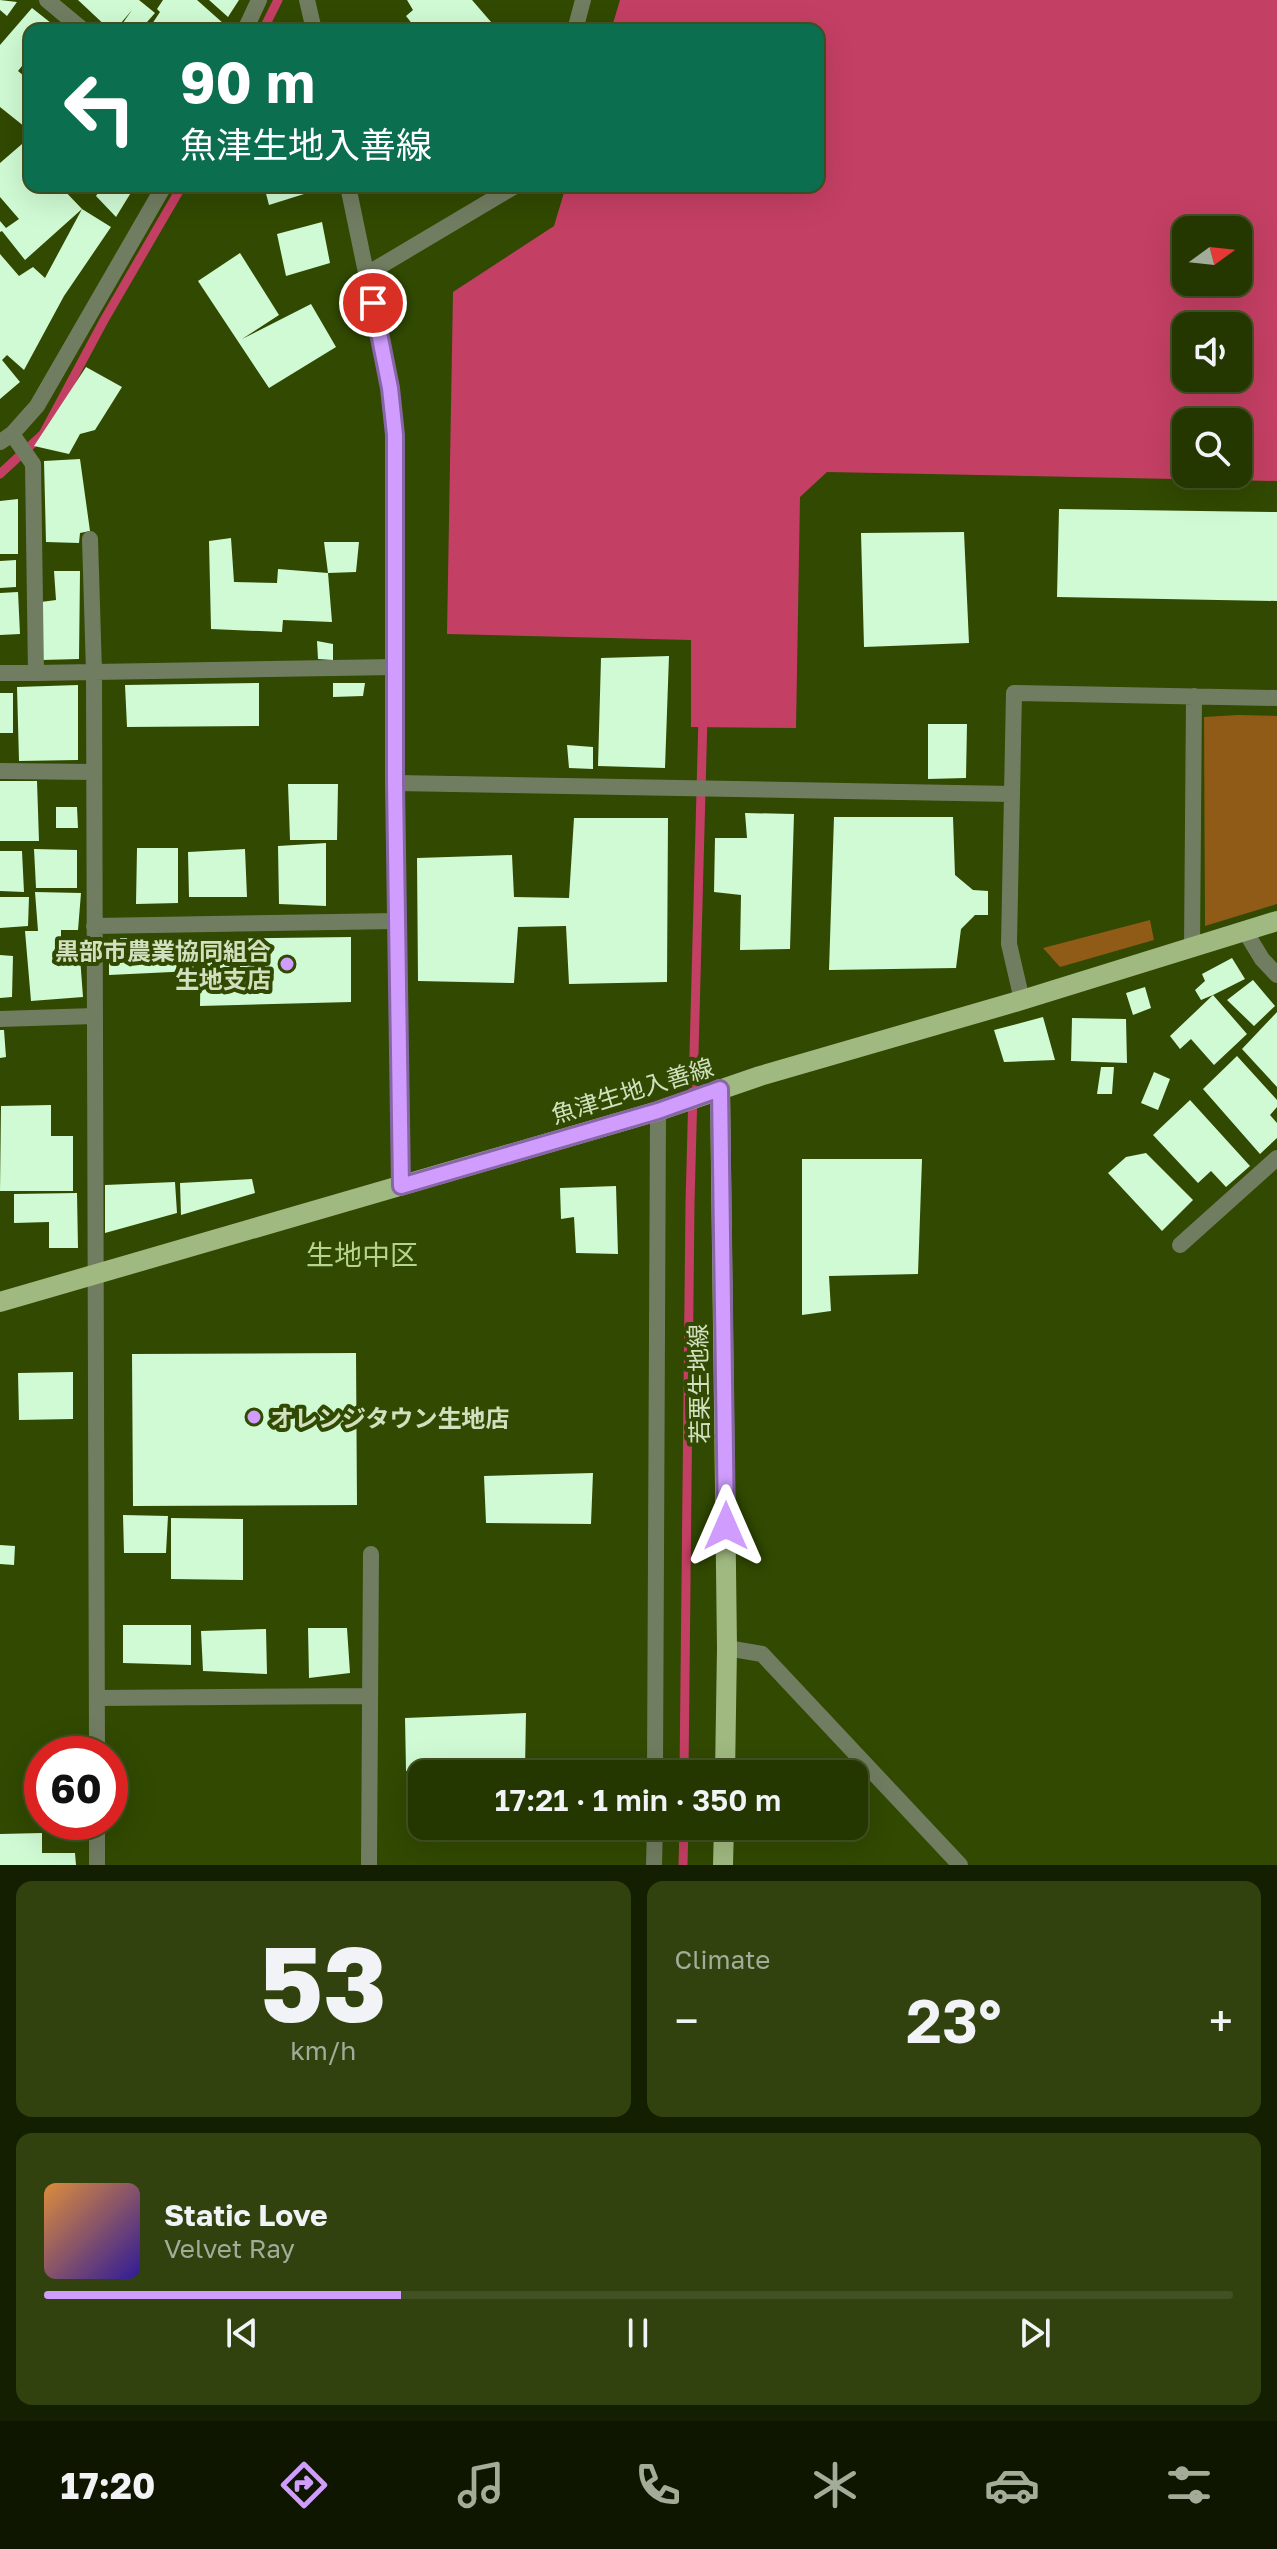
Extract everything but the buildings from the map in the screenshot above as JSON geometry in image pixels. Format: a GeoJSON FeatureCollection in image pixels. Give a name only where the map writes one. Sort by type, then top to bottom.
{"type":"FeatureCollection","features":[{"type":"Feature","properties":{"kind":"main road","name":"魚津生地入善線"},"geometry":{"type":"LineString","coordinates":[[0,1302],[658,1111],[720,1089],[1277,921]]}},
{"type":"Feature","properties":{"kind":"main road","name":"若栗生地線"},"geometry":{"type":"LineString","coordinates":[[720,1089],[727,1648],[725,1760]]}},
{"type":"Feature","properties":{"kind":"main road"},"geometry":{"type":"LineString","coordinates":[[723,1865],[724,1840]]}},
{"type":"Feature","properties":{"kind":"street"},"geometry":{"type":"LineString","coordinates":[[47,0],[76,24]]}},
{"type":"Feature","properties":{"kind":"street"},"geometry":{"type":"LineString","coordinates":[[248,24],[259,0]]}},
{"type":"Feature","properties":{"kind":"street"},"geometry":{"type":"LineString","coordinates":[[307,0],[313,24]]}},
{"type":"Feature","properties":{"kind":"street"},"geometry":{"type":"LineString","coordinates":[[577,24],[583,0]]}},
{"type":"Feature","properties":{"kind":"street"},"geometry":{"type":"LineString","coordinates":[[36,673],[33,464],[6,438],[37,406],[161,192]]}},
{"type":"Feature","properties":{"kind":"street"},"geometry":{"type":"LineString","coordinates":[[349,192],[390,388],[395,435],[395,783],[401,1186]]}},
{"type":"Feature","properties":{"kind":"street"},"geometry":{"type":"LineString","coordinates":[[367,274],[505,192]]}},
{"type":"Feature","properties":{"kind":"street"},"geometry":{"type":"LineString","coordinates":[[90,539],[94,672],[97,1736]]}},
{"type":"Feature","properties":{"kind":"street"},"geometry":{"type":"LineString","coordinates":[[0,673],[395,667]]}},
{"type":"Feature","properties":{"kind":"street"},"geometry":{"type":"LineString","coordinates":[[1022,1000],[1009,944],[1014,693],[1277,698]]}},
{"type":"Feature","properties":{"kind":"street"},"geometry":{"type":"LineString","coordinates":[[1192,948],[1194,696]]}},
{"type":"Feature","properties":{"kind":"street"},"geometry":{"type":"LineString","coordinates":[[0,771],[94,772]]}},
{"type":"Feature","properties":{"kind":"street"},"geometry":{"type":"LineString","coordinates":[[395,783],[1012,794]]}},
{"type":"Feature","properties":{"kind":"street"},"geometry":{"type":"LineString","coordinates":[[94,926],[397,921]]}},
{"type":"Feature","properties":{"kind":"street"},"geometry":{"type":"LineString","coordinates":[[1245,931],[1262,959],[1277,975]]}},
{"type":"Feature","properties":{"kind":"street"},"geometry":{"type":"LineString","coordinates":[[0,1019],[94,1016]]}},
{"type":"Feature","properties":{"kind":"street"},"geometry":{"type":"LineString","coordinates":[[655,1760],[658,1111]]}},
{"type":"Feature","properties":{"kind":"street"},"geometry":{"type":"LineString","coordinates":[[1180,1245],[1277,1158]]}},
{"type":"Feature","properties":{"kind":"street"},"geometry":{"type":"LineString","coordinates":[[369,1865],[371,1554]]}},
{"type":"Feature","properties":{"kind":"street"},"geometry":{"type":"LineString","coordinates":[[727,1648],[762,1654],[960,1865]]}},
{"type":"Feature","properties":{"kind":"street"},"geometry":{"type":"LineString","coordinates":[[97,1698],[370,1696]]}},
{"type":"Feature","properties":{"kind":"street"},"geometry":{"type":"LineString","coordinates":[[97,1840],[97,1865]]}},
{"type":"Feature","properties":{"kind":"street"},"geometry":{"type":"LineString","coordinates":[[654,1865],[655,1840]]}},
{"type":"Feature","properties":{"kind":"shaded area"},"geometry":{"type":"Polygon","coordinates":[[[620,0],[1277,0],[1277,481],[1252,480],[1252,408],[1172,408],[1172,479],[827,472],[800,497],[796,728],[691,727],[691,640],[447,634],[453,292],[554,226],[564,192],[824,192],[824,24],[613,24],[620,0]]]}},
{"type":"Feature","properties":{"kind":"shaded area"},"geometry":{"type":"Polygon","coordinates":[[[1277,716],[1277,904],[1205,926],[1204,717],[1277,716]]]}},
{"type":"Feature","properties":{"kind":"shaded area"},"geometry":{"type":"Polygon","coordinates":[[[1150,920],[1154,940],[1060,967],[1043,948],[1150,920]]]}},
{"type":"Feature","properties":{"kind":"waterway"},"geometry":{"type":"LineString","coordinates":[[266,24],[278,0]]}},
{"type":"Feature","properties":{"kind":"waterway"},"geometry":{"type":"LineString","coordinates":[[0,474],[43,434],[179,192]]}},
{"type":"Feature","properties":{"kind":"waterway"},"geometry":{"type":"LineString","coordinates":[[684,1760],[690,1203],[703,716]]}},
{"type":"Feature","properties":{"kind":"waterway"},"geometry":{"type":"LineString","coordinates":[[683,1865],[684,1840]]}},
{"type":"Feature","properties":{"kind":"place","name":"黒部市農業協同組合 生地支店"},"geometry":{"type":"Point","coordinates":[287,964]}},
{"type":"Feature","properties":{"kind":"place","name":"オレンジタウン生地店"},"geometry":{"type":"Point","coordinates":[254,1417]}},
{"type":"Feature","properties":{"kind":"district","name":"生地中区"},"geometry":{"type":"Point","coordinates":[362,1254]}},
{"type":"Feature","properties":{"kind":"route"},"geometry":{"type":"LineString","coordinates":[[373,303],[390,388],[395,435],[395,783],[401,1186],[658,1111],[720,1089],[726,1526]]}}]}
